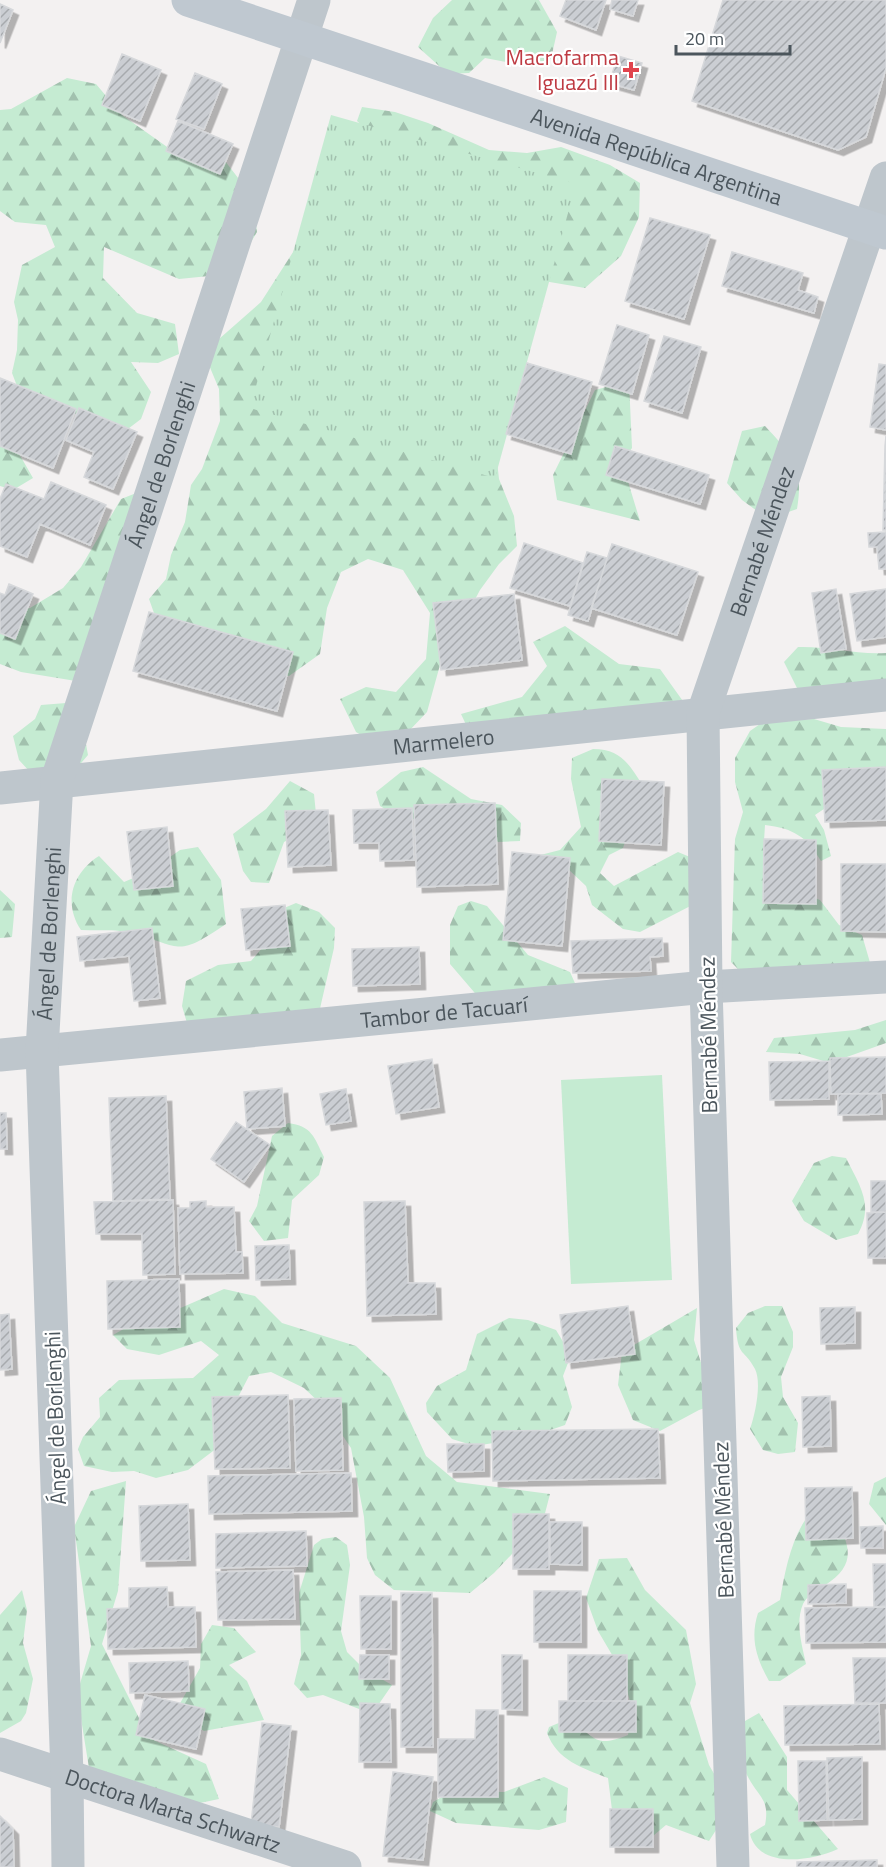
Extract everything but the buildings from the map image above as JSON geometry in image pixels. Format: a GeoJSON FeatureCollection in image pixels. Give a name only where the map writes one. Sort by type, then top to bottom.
{"type":"FeatureCollection","features":[{"type":"Feature","properties":{"kind":"main road","name":"Avenida República Argentina"},"geometry":{"type":"LineString","coordinates":[[188,0],[877,231]]}},
{"type":"Feature","properties":{"kind":"street","name":"Ángel de Borlenghi"},"geometry":{"type":"LineString","coordinates":[[68,1867],[67,1775],[42,1051],[57,780],[314,0]]}},
{"type":"Feature","properties":{"kind":"street","name":"Bernabé Méndez"},"geometry":{"type":"LineString","coordinates":[[733,1867],[706,987],[704,713],[877,231],[886,178]]}},
{"type":"Feature","properties":{"kind":"street","name":"Marmelero"},"geometry":{"type":"LineString","coordinates":[[0,788],[57,780],[886,694]]}},
{"type":"Feature","properties":{"kind":"street","name":"Tambor de Tacuarí"},"geometry":{"type":"LineString","coordinates":[[0,1055],[706,987],[886,977]]}},
{"type":"Feature","properties":{"kind":"street","name":"Doctora Marta Schwartz"},"geometry":{"type":"LineString","coordinates":[[0,1754],[345,1867]]}},
{"type":"Feature","properties":{"kind":"green space"},"geometry":{"type":"Polygon","coordinates":[[[452,0],[539,0],[557,32],[551,59],[532,67],[485,58],[469,73],[448,74],[418,47],[433,18],[452,0]]]}},
{"type":"Feature","properties":{"kind":"green space"},"geometry":{"type":"Polygon","coordinates":[[[67,78],[96,84],[122,115],[170,149],[225,161],[252,196],[257,232],[242,257],[209,276],[179,279],[104,247],[103,278],[137,313],[175,324],[179,354],[158,363],[131,362],[151,392],[141,419],[120,435],[61,407],[22,399],[12,373],[17,350],[18,320],[14,302],[22,265],[55,247],[46,225],[15,222],[0,211],[0,110],[11,109],[67,78]]]}},
{"type":"Feature","properties":{"kind":"green space"},"geometry":{"type":"Polygon","coordinates":[[[362,107],[395,112],[428,123],[489,150],[527,153],[561,147],[610,165],[640,183],[639,217],[621,256],[585,288],[532,279],[357,121],[362,107]]]}},
{"type":"Feature","properties":{"kind":"green space"},"geometry":{"type":"Polygon","coordinates":[[[331,115],[576,184],[495,478],[250,408],[331,115]]]}},
{"type":"Feature","properties":{"kind":"green space"},"geometry":{"type":"Polygon","coordinates":[[[295,249],[495,443],[499,479],[514,516],[517,546],[499,564],[480,590],[440,665],[427,712],[408,732],[376,744],[356,732],[340,699],[366,687],[396,692],[426,659],[430,613],[403,570],[368,559],[341,572],[327,608],[320,654],[289,676],[260,671],[159,627],[149,599],[166,579],[171,555],[185,522],[191,485],[202,469],[220,421],[219,389],[206,358],[219,339],[261,302],[295,249]]]}},
{"type":"Feature","properties":{"kind":"green space"},"geometry":{"type":"Polygon","coordinates":[[[629,381],[632,448],[622,462],[640,521],[557,500],[553,475],[595,390],[629,381]]]}},
{"type":"Feature","properties":{"kind":"green space"},"geometry":{"type":"Polygon","coordinates":[[[765,426],[789,454],[799,483],[797,509],[768,519],[742,500],[727,483],[742,431],[765,426]]]}},
{"type":"Feature","properties":{"kind":"green space"},"geometry":{"type":"Polygon","coordinates":[[[0,435],[10,438],[33,478],[13,490],[0,486],[0,435]]]}},
{"type":"Feature","properties":{"kind":"green space"},"geometry":{"type":"Polygon","coordinates":[[[144,490],[82,682],[21,672],[0,664],[0,612],[30,608],[63,588],[81,567],[121,499],[144,490]]]}},
{"type":"Feature","properties":{"kind":"green space"},"geometry":{"type":"Polygon","coordinates":[[[565,626],[619,664],[660,669],[685,704],[477,748],[461,714],[522,697],[547,666],[533,642],[565,626]]]}},
{"type":"Feature","properties":{"kind":"green space"},"geometry":{"type":"Polygon","coordinates":[[[798,647],[886,653],[886,702],[799,692],[784,662],[798,647]]]}},
{"type":"Feature","properties":{"kind":"green space"},"geometry":{"type":"Polygon","coordinates":[[[66,703],[82,722],[88,755],[70,776],[30,772],[19,760],[13,736],[35,719],[41,705],[66,703]]]}},
{"type":"Feature","properties":{"kind":"green space"},"geometry":{"type":"Polygon","coordinates":[[[814,719],[841,727],[886,729],[886,767],[815,815],[824,830],[831,856],[821,861],[805,840],[798,835],[765,825],[763,857],[769,881],[820,900],[839,925],[862,935],[871,966],[754,985],[731,962],[735,839],[743,812],[735,782],[735,758],[750,731],[763,722],[814,719]]]}},
{"type":"Feature","properties":{"kind":"green space"},"geometry":{"type":"Polygon","coordinates":[[[593,749],[611,752],[623,759],[643,786],[623,848],[609,855],[600,873],[614,886],[678,852],[697,860],[702,900],[640,932],[623,929],[592,905],[586,886],[567,868],[525,886],[510,875],[513,862],[560,850],[581,827],[571,779],[572,758],[593,749]]]}},
{"type":"Feature","properties":{"kind":"green space"},"geometry":{"type":"Polygon","coordinates":[[[423,767],[471,799],[502,805],[521,823],[520,841],[498,842],[481,825],[416,820],[403,817],[380,806],[376,792],[401,772],[423,767]]]}},
{"type":"Feature","properties":{"kind":"green space"},"geometry":{"type":"Polygon","coordinates":[[[290,781],[314,794],[317,824],[284,842],[269,883],[251,882],[243,871],[233,834],[266,809],[290,781]]]}},
{"type":"Feature","properties":{"kind":"green space"},"geometry":{"type":"Polygon","coordinates":[[[198,847],[221,880],[226,924],[198,941],[180,946],[126,932],[81,930],[72,909],[73,889],[82,871],[99,856],[124,882],[150,871],[180,850],[198,847]]]}},
{"type":"Feature","properties":{"kind":"green space"},"geometry":{"type":"Polygon","coordinates":[[[0,890],[15,904],[12,937],[0,938],[0,890]]]}},
{"type":"Feature","properties":{"kind":"green space"},"geometry":{"type":"Polygon","coordinates":[[[471,901],[487,906],[528,955],[570,972],[582,999],[480,999],[450,964],[450,925],[458,906],[471,901]]]}},
{"type":"Feature","properties":{"kind":"green space"},"geometry":{"type":"Polygon","coordinates":[[[296,903],[319,912],[335,928],[334,948],[318,1017],[187,1023],[182,1006],[186,981],[218,965],[251,961],[269,940],[277,911],[296,903]]]}},
{"type":"Feature","properties":{"kind":"green space"},"geometry":{"type":"Polygon","coordinates":[[[886,1020],[886,1043],[830,1063],[800,1054],[766,1052],[774,1038],[855,1030],[886,1020]]]}},
{"type":"Feature","properties":{"kind":"green space"},"geometry":{"type":"Polygon","coordinates":[[[662,1075],[672,1280],[571,1284],[561,1080],[662,1075]]]}},
{"type":"Feature","properties":{"kind":"green space"},"geometry":{"type":"Polygon","coordinates":[[[288,1123],[307,1130],[315,1138],[324,1157],[319,1175],[292,1200],[288,1238],[264,1241],[249,1221],[257,1206],[272,1136],[288,1123]]]}},
{"type":"Feature","properties":{"kind":"green space"},"geometry":{"type":"Polygon","coordinates":[[[832,1156],[846,1158],[860,1187],[865,1205],[863,1224],[858,1234],[836,1240],[804,1221],[792,1201],[814,1163],[832,1156]]]}},
{"type":"Feature","properties":{"kind":"green space"},"geometry":{"type":"Polygon","coordinates":[[[224,1289],[255,1296],[282,1323],[356,1346],[390,1378],[426,1456],[457,1482],[550,1494],[543,1521],[494,1573],[470,1593],[394,1590],[375,1575],[367,1558],[364,1517],[351,1448],[322,1405],[304,1388],[271,1372],[249,1376],[233,1407],[217,1448],[188,1470],[156,1478],[134,1471],[112,1472],[84,1466],[78,1449],[83,1437],[100,1417],[99,1398],[119,1380],[193,1378],[219,1355],[201,1341],[159,1355],[127,1349],[113,1335],[134,1323],[160,1317],[224,1289]]]}},
{"type":"Feature","properties":{"kind":"green space"},"geometry":{"type":"Polygon","coordinates":[[[765,1306],[782,1306],[793,1332],[793,1347],[781,1377],[783,1397],[798,1423],[795,1452],[778,1454],[763,1450],[750,1429],[757,1399],[758,1382],[755,1369],[740,1349],[736,1328],[748,1313],[765,1306]]]}},
{"type":"Feature","properties":{"kind":"green space"},"geometry":{"type":"Polygon","coordinates":[[[697,1308],[694,1340],[714,1405],[699,1410],[660,1431],[633,1420],[618,1385],[622,1352],[697,1308]]]}},
{"type":"Feature","properties":{"kind":"green space"},"geometry":{"type":"Polygon","coordinates":[[[509,1318],[528,1320],[556,1330],[571,1355],[563,1376],[572,1407],[565,1425],[530,1437],[475,1446],[452,1439],[427,1412],[426,1403],[437,1386],[466,1370],[477,1334],[509,1318]]]}},
{"type":"Feature","properties":{"kind":"green space"},"geometry":{"type":"Polygon","coordinates":[[[886,1477],[886,1525],[869,1504],[874,1483],[886,1477]]]}},
{"type":"Feature","properties":{"kind":"green space"},"geometry":{"type":"Polygon","coordinates":[[[126,1481],[118,1591],[102,1644],[149,1738],[206,1764],[219,1799],[147,1814],[89,1768],[77,1694],[91,1646],[74,1527],[91,1491],[126,1481]]]}},
{"type":"Feature","properties":{"kind":"green space"},"geometry":{"type":"Polygon","coordinates":[[[813,1510],[831,1511],[846,1542],[847,1560],[836,1577],[812,1594],[803,1604],[799,1626],[806,1664],[780,1681],[769,1681],[756,1648],[755,1631],[758,1613],[780,1600],[795,1540],[813,1510]]]}},
{"type":"Feature","properties":{"kind":"green space"},"geometry":{"type":"Polygon","coordinates":[[[336,1537],[347,1545],[350,1565],[341,1631],[347,1652],[364,1669],[392,1685],[372,1714],[323,1695],[307,1698],[294,1684],[301,1655],[299,1593],[314,1545],[322,1539],[336,1537]]]}},
{"type":"Feature","properties":{"kind":"green space"},"geometry":{"type":"Polygon","coordinates":[[[627,1558],[645,1590],[686,1630],[696,1684],[690,1703],[709,1765],[732,1805],[709,1841],[666,1825],[641,1846],[612,1810],[608,1778],[571,1762],[557,1750],[547,1733],[549,1727],[566,1720],[600,1741],[628,1735],[632,1708],[621,1670],[598,1631],[586,1598],[599,1559],[627,1558]]]}},
{"type":"Feature","properties":{"kind":"green space"},"geometry":{"type":"Polygon","coordinates":[[[22,1590],[27,1610],[23,1643],[33,1679],[26,1713],[21,1721],[0,1733],[0,1615],[22,1590]]]}},
{"type":"Feature","properties":{"kind":"green space"},"geometry":{"type":"Polygon","coordinates":[[[212,1625],[234,1628],[256,1652],[229,1665],[247,1681],[264,1720],[204,1731],[174,1714],[200,1668],[201,1644],[212,1625]]]}},
{"type":"Feature","properties":{"kind":"green space"},"geometry":{"type":"Polygon","coordinates":[[[759,1713],[787,1757],[787,1790],[838,1849],[812,1857],[785,1859],[773,1857],[755,1845],[750,1834],[765,1825],[766,1809],[746,1773],[735,1740],[745,1721],[759,1713]]]}},
{"type":"Feature","properties":{"kind":"green space"},"geometry":{"type":"Polygon","coordinates":[[[544,1777],[568,1788],[566,1822],[539,1830],[456,1823],[430,1811],[433,1802],[452,1791],[504,1792],[544,1777]]]}},
{"type":"Feature","properties":{"kind":"place","name":"Macrofarma Iguazú III"},"geometry":{"type":"Point","coordinates":[631,70]}}]}
